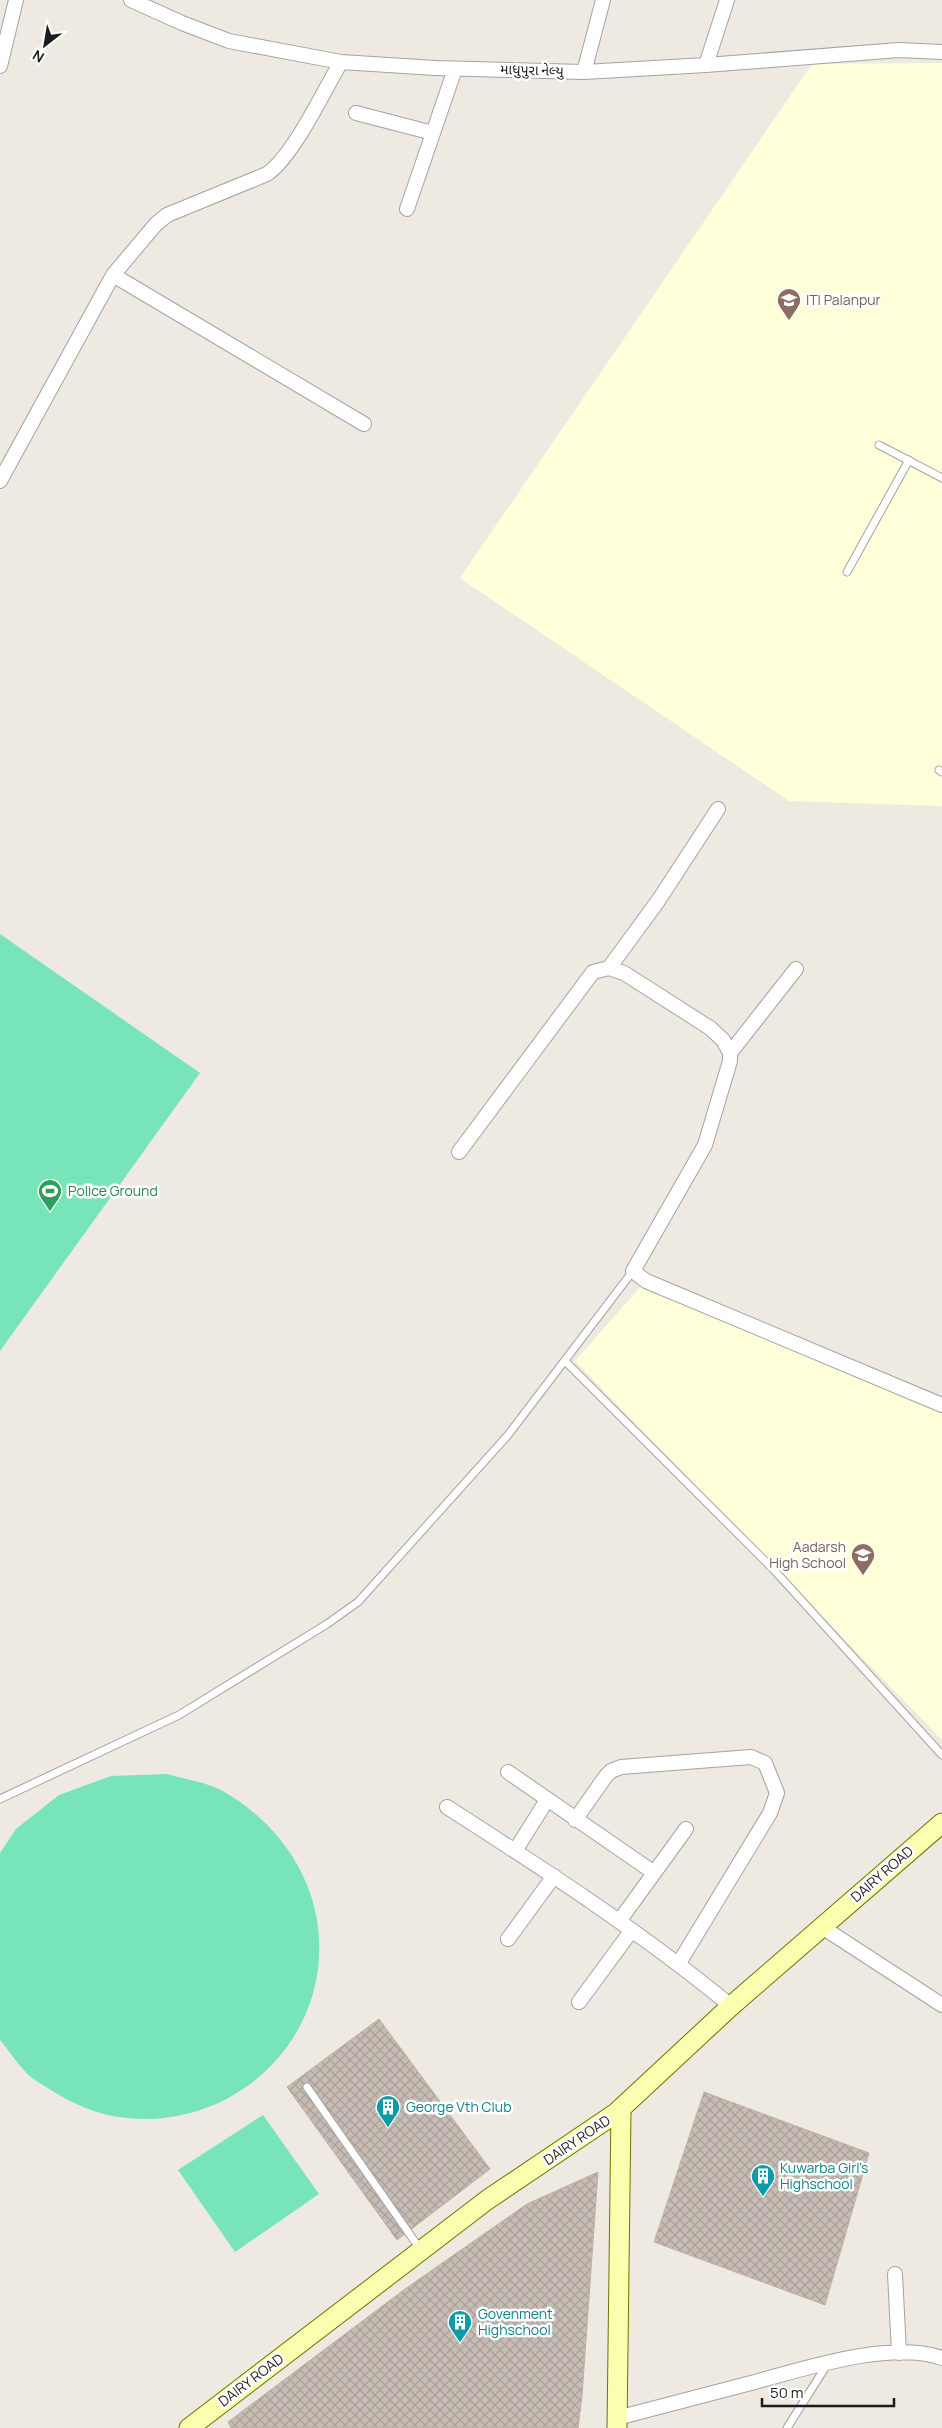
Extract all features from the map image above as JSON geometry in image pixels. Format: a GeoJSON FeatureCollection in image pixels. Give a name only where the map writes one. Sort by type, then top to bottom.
{"type":"FeatureCollection","features":[{"type":"Feature","properties":{"kind":"street"},"geometry":{"type":"LineString","coordinates":[[0,66],[16,0]]}},
{"type":"Feature","properties":{"kind":"street","name":"માધુપુરા નેલ્યુ"},"geometry":{"type":"LineString","coordinates":[[131,0],[182,23],[229,40],[341,62],[455,69],[584,72],[706,65],[899,50],[942,52]]}},
{"type":"Feature","properties":{"kind":"street"},"geometry":{"type":"LineString","coordinates":[[584,72],[603,0]]}},
{"type":"Feature","properties":{"kind":"street"},"geometry":{"type":"LineString","coordinates":[[706,65],[727,0]]}},
{"type":"Feature","properties":{"kind":"street"},"geometry":{"type":"LineString","coordinates":[[0,481],[113,275],[151,230],[167,215],[267,174],[276,168],[292,145],[341,62]]}},
{"type":"Feature","properties":{"kind":"street"},"geometry":{"type":"LineString","coordinates":[[407,209],[455,69]]}},
{"type":"Feature","properties":{"kind":"street"},"geometry":{"type":"LineString","coordinates":[[356,113],[433,133]]}},
{"type":"Feature","properties":{"kind":"street"},"geometry":{"type":"LineString","coordinates":[[113,275],[364,424]]}},
{"type":"Feature","properties":{"kind":"street"},"geometry":{"type":"LineString","coordinates":[[609,968],[658,901],[718,809]]}},
{"type":"Feature","properties":{"kind":"street"},"geometry":{"type":"LineString","coordinates":[[459,1152],[593,972],[609,968],[624,973],[710,1028],[723,1040],[730,1053],[730,1062],[705,1145],[633,1271],[646,1281],[942,1405]]}},
{"type":"Feature","properties":{"kind":"street"},"geometry":{"type":"LineString","coordinates":[[730,1053],[796,969]]}},
{"type":"Feature","properties":{"kind":"street"},"geometry":{"type":"LineString","coordinates":[[575,1820],[606,1776],[611,1771],[621,1767],[751,1757],[765,1763],[777,1793],[770,1814],[679,1963]]}},
{"type":"Feature","properties":{"kind":"street"},"geometry":{"type":"LineString","coordinates":[[508,1772],[575,1820],[654,1872]]}},
{"type":"Feature","properties":{"kind":"street"},"geometry":{"type":"LineString","coordinates":[[515,1851],[548,1800]]}},
{"type":"Feature","properties":{"kind":"street"},"geometry":{"type":"LineString","coordinates":[[447,1807],[620,1920],[679,1963],[731,2006]]}},
{"type":"Feature","properties":{"kind":"street","name":"DAIRY ROAD"},"geometry":{"type":"LineString","coordinates":[[188,2428],[487,2200],[621,2109],[731,2006],[942,1823]]}},
{"type":"Feature","properties":{"kind":"street"},"geometry":{"type":"LineString","coordinates":[[620,1920],[686,1828]]}},
{"type":"Feature","properties":{"kind":"street"},"geometry":{"type":"LineString","coordinates":[[508,1939],[554,1876]]}},
{"type":"Feature","properties":{"kind":"street"},"geometry":{"type":"LineString","coordinates":[[822,1927],[942,2004]]}},
{"type":"Feature","properties":{"kind":"street"},"geometry":{"type":"LineString","coordinates":[[579,2002],[632,1930]]}},
{"type":"Feature","properties":{"kind":"street"},"geometry":{"type":"LineString","coordinates":[[621,2109],[617,2423],[828,2362],[918,2352],[942,2358]]}},
{"type":"Feature","properties":{"kind":"street"},"geometry":{"type":"LineString","coordinates":[[895,2274],[900,2353]]}},
{"type":"Feature","properties":{"kind":"lane"},"geometry":{"type":"LineString","coordinates":[[879,445],[942,478]]}},
{"type":"Feature","properties":{"kind":"lane"},"geometry":{"type":"LineString","coordinates":[[846,572],[909,460]]}},
{"type":"Feature","properties":{"kind":"lane"},"geometry":{"type":"LineString","coordinates":[[0,1799],[179,1715],[327,1624],[358,1602],[508,1436],[566,1362],[633,1271]]}},
{"type":"Feature","properties":{"kind":"lane"},"geometry":{"type":"LineString","coordinates":[[566,1362],[774,1570],[942,1755]]}},
{"type":"Feature","properties":{"kind":"lane"},"geometry":{"type":"LineString","coordinates":[[307,2088],[421,2251]]}},
{"type":"Feature","properties":{"kind":"lane"},"geometry":{"type":"LineString","coordinates":[[787,2428],[828,2362]]}},
{"type":"Feature","properties":{"kind":"shaded area","name":"ITI Palanpur"},"geometry":{"type":"Polygon","coordinates":[[[942,63],[942,806],[789,801],[460,578],[812,64],[942,63]]]}},
{"type":"Feature","properties":{"kind":"shaded area","name":"Aadarsh High School"},"geometry":{"type":"Polygon","coordinates":[[[642,1285],[942,1412],[942,1740],[575,1361],[642,1285]]]}},
{"type":"Feature","properties":{"kind":"green space","name":"Police Ground"},"geometry":{"type":"Polygon","coordinates":[[[0,934],[200,1073],[0,1351],[0,934]]]}},
{"type":"Feature","properties":{"kind":"green space"},"geometry":{"type":"Polygon","coordinates":[[[167,1774],[221,1790],[241,1802],[275,1833],[301,1871],[310,1893],[316,1915],[319,1938],[317,1975],[308,2009],[292,2039],[270,2066],[244,2089],[213,2105],[179,2116],[143,2119],[117,2117],[84,2107],[62,2097],[36,2081],[23,2070],[0,2040],[0,1853],[16,1829],[59,1795],[111,1776],[167,1774]]]}},
{"type":"Feature","properties":{"kind":"green space"},"geometry":{"type":"Polygon","coordinates":[[[263,2115],[319,2194],[235,2252],[178,2170],[263,2115]]]}},
{"type":"Feature","properties":{"kind":"building","name":"George Vth Club"},"geometry":{"type":"Polygon","coordinates":[[[379,2019],[490,2169],[397,2240],[287,2087],[379,2019]]]}},
{"type":"Feature","properties":{"kind":"building","name":"Kuwarba Girl's Highschool"},"geometry":{"type":"Polygon","coordinates":[[[704,2092],[869,2153],[825,2305],[654,2242],[704,2092]]]}},
{"type":"Feature","properties":{"kind":"building","name":"Govenment Highschool"},"geometry":{"type":"Polygon","coordinates":[[[598,2172],[578,2428],[231,2428],[228,2422],[405,2289],[527,2204],[598,2172]]]}},
{"type":"Feature","properties":{"kind":"place","name":"ITI Palanpur"},"geometry":{"type":"Point","coordinates":[789,321]}},
{"type":"Feature","properties":{"kind":"place","name":"Police Ground"},"geometry":{"type":"Point","coordinates":[50,1212]}},
{"type":"Feature","properties":{"kind":"place","name":"Aadarsh High School"},"geometry":{"type":"Point","coordinates":[863,1576]}},
{"type":"Feature","properties":{"kind":"place","name":"George Vth Club"},"geometry":{"type":"Point","coordinates":[388,2128]}},
{"type":"Feature","properties":{"kind":"place","name":"Kuwarba Girl's Highschool"},"geometry":{"type":"Point","coordinates":[763,2197]}},
{"type":"Feature","properties":{"kind":"place","name":"Govenment Highschool"},"geometry":{"type":"Point","coordinates":[460,2343]}}]}
